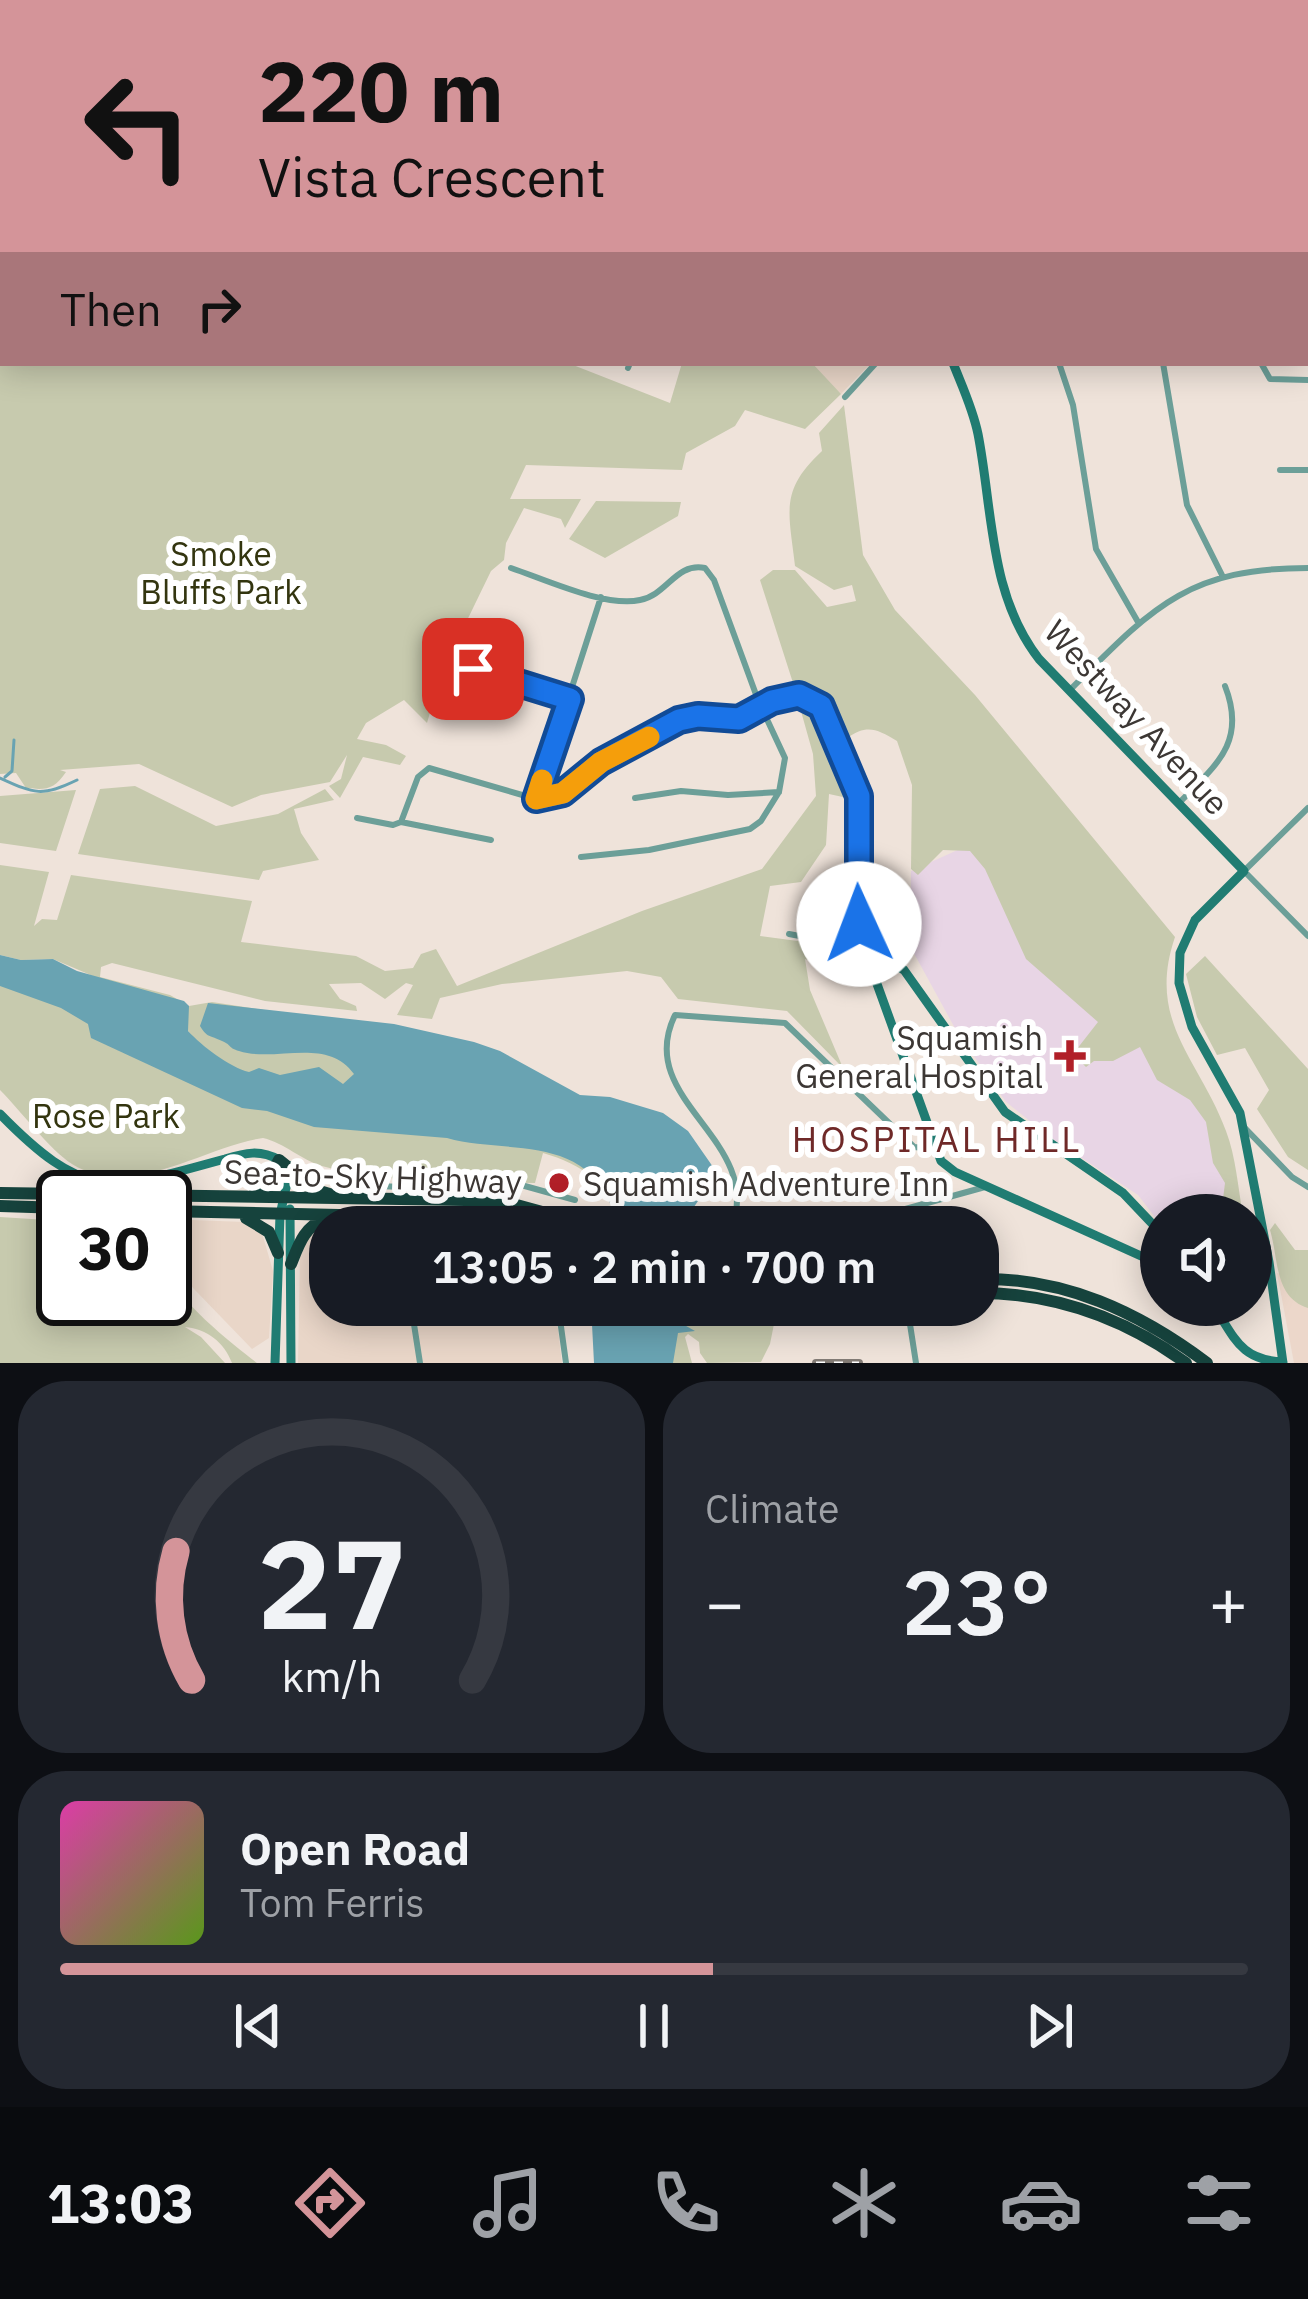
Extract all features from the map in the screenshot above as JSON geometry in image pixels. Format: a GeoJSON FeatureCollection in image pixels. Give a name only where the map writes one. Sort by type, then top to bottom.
{"type":"FeatureCollection","features":[{"type":"Feature","properties":{"kind":"highway"},"geometry":{"type":"LineString","coordinates":[[250,1198],[267,1183],[279,1160],[316,1190],[351,1200]]}},
{"type":"Feature","properties":{"kind":"highway","name":"Sea-to-Sky Highway"},"geometry":{"type":"LineString","coordinates":[[0,1193],[520,1206]]}},
{"type":"Feature","properties":{"kind":"highway"},"geometry":{"type":"LineString","coordinates":[[0,1206],[36,1207]]}},
{"type":"Feature","properties":{"kind":"highway","name":"Sea-to-Sky Highway"},"geometry":{"type":"LineString","coordinates":[[192,1212],[309,1216]]}},
{"type":"Feature","properties":{"kind":"highway"},"geometry":{"type":"LineString","coordinates":[[227,1213],[265,1228],[278,1253]]}},
{"type":"Feature","properties":{"kind":"highway"},"geometry":{"type":"LineString","coordinates":[[291,1264],[309,1229]]}},
{"type":"Feature","properties":{"kind":"highway"},"geometry":{"type":"LineString","coordinates":[[999,1286],[1054,1287],[1131,1313],[1207,1363]]}},
{"type":"Feature","properties":{"kind":"highway"},"geometry":{"type":"LineString","coordinates":[[999,1290],[1069,1304],[1127,1327],[1186,1363]]}},
{"type":"Feature","properties":{"kind":"street"},"geometry":{"type":"LineString","coordinates":[[844,398],[874,366]]}},
{"type":"Feature","properties":{"kind":"street","name":"Westway Avenue"},"geometry":{"type":"LineString","coordinates":[[954,366],[978,432],[1008,607],[1028,645],[1308,936]]}},
{"type":"Feature","properties":{"kind":"street"},"geometry":{"type":"LineString","coordinates":[[1060,366],[1073,405],[1096,549],[1138,622]]}},
{"type":"Feature","properties":{"kind":"street"},"geometry":{"type":"LineString","coordinates":[[1164,366],[1187,505],[1222,575]]}},
{"type":"Feature","properties":{"kind":"street"},"geometry":{"type":"LineString","coordinates":[[1263,366],[1270,379],[1308,380]]}},
{"type":"Feature","properties":{"kind":"street"},"geometry":{"type":"LineString","coordinates":[[1280,470],[1308,470]]}},
{"type":"Feature","properties":{"kind":"street"},"geometry":{"type":"LineString","coordinates":[[511,568],[601,597],[638,601],[652,596],[685,568],[705,568],[785,758],[779,792],[761,821],[745,832],[649,850],[581,856]]}},
{"type":"Feature","properties":{"kind":"street"},"geometry":{"type":"LineString","coordinates":[[1070,691],[1138,622],[1189,587],[1222,575],[1308,568]]}},
{"type":"Feature","properties":{"kind":"street"},"geometry":{"type":"LineString","coordinates":[[536,799],[601,597]]}},
{"type":"Feature","properties":{"kind":"street"},"geometry":{"type":"LineString","coordinates":[[466,669],[570,699]]}},
{"type":"Feature","properties":{"kind":"street"},"geometry":{"type":"LineString","coordinates":[[1180,802],[1228,749],[1232,707],[1225,686]]}},
{"type":"Feature","properties":{"kind":"street"},"geometry":{"type":"LineString","coordinates":[[400,822],[425,769],[536,799],[563,793],[601,762],[679,720],[698,716],[739,719],[780,698],[799,695],[818,703],[853,776],[860,809],[857,900],[864,948],[941,1161],[956,1172],[1140,1252]]}},
{"type":"Feature","properties":{"kind":"street"},"geometry":{"type":"LineString","coordinates":[[635,798],[681,791],[779,792]]}},
{"type":"Feature","properties":{"kind":"street"},"geometry":{"type":"LineString","coordinates":[[1227,1326],[1244,1352],[1261,1361],[1283,1362],[1244,1126],[1192,1028],[1179,970],[1180,953],[1195,920],[1308,808]]}},
{"type":"Feature","properties":{"kind":"street"},"geometry":{"type":"LineString","coordinates":[[357,818],[491,840]]}},
{"type":"Feature","properties":{"kind":"street"},"geometry":{"type":"LineString","coordinates":[[789,934],[864,948],[904,970],[1005,1112],[1123,1193],[1140,1211]]}},
{"type":"Feature","properties":{"kind":"street"},"geometry":{"type":"LineString","coordinates":[[737,1206],[740,1194],[734,1168],[670,1072],[675,1015],[785,1023],[914,1147],[934,1149]]}},
{"type":"Feature","properties":{"kind":"street"},"geometry":{"type":"LineString","coordinates":[[0,1114],[64,1170],[122,1184],[158,1180],[245,1154],[266,1153],[345,1182],[488,1190],[514,1183],[575,1200]]}},
{"type":"Feature","properties":{"kind":"street"},"geometry":{"type":"LineString","coordinates":[[1244,1126],[1292,1177],[1308,1187]]}},
{"type":"Feature","properties":{"kind":"street"},"geometry":{"type":"LineString","coordinates":[[279,1160],[287,1176],[291,1363]]}},
{"type":"Feature","properties":{"kind":"street"},"geometry":{"type":"LineString","coordinates":[[916,1206],[989,1186]]}},
{"type":"Feature","properties":{"kind":"street"},"geometry":{"type":"LineString","coordinates":[[275,1363],[278,1253],[286,1215]]}},
{"type":"Feature","properties":{"kind":"street"},"geometry":{"type":"LineString","coordinates":[[414,1326],[420,1363]]}},
{"type":"Feature","properties":{"kind":"street"},"geometry":{"type":"LineString","coordinates":[[561,1326],[566,1363]]}},
{"type":"Feature","properties":{"kind":"street"},"geometry":{"type":"LineString","coordinates":[[911,1326],[916,1363]]}},
{"type":"Feature","properties":{"kind":"shaded area"},"geometry":{"type":"Polygon","coordinates":[[[813,366],[868,366],[841,394],[813,366]]]}},
{"type":"Feature","properties":{"kind":"shaded area","name":"Squamish General Hospital"},"geometry":{"type":"Polygon","coordinates":[[[971,844],[1187,1080],[1218,1141],[1231,1194],[1140,1194],[1140,1198],[1006,1102],[957,1032],[910,946],[911,871],[971,844]]]}},
{"type":"Feature","properties":{"kind":"shaded area"},"geometry":{"type":"Polygon","coordinates":[[[192,1220],[245,1222],[262,1233],[273,1271],[269,1338],[252,1349],[192,1287],[192,1220]]]}},
{"type":"Feature","properties":{"kind":"shaded area"},"geometry":{"type":"Polygon","coordinates":[[[309,1235],[309,1326],[558,1326],[562,1363],[298,1363],[300,1257],[309,1235]]]}},
{"type":"Feature","properties":{"kind":"shaded area"},"geometry":{"type":"Polygon","coordinates":[[[1277,1273],[1308,1280],[1308,1363],[1294,1363],[1277,1273]]]}},
{"type":"Feature","properties":{"kind":"green space","name":"Smoke Bluffs Park"},"geometry":{"type":"Polygon","coordinates":[[[0,366],[576,366],[670,403],[681,366],[815,366],[841,394],[805,429],[745,410],[735,426],[686,453],[682,470],[526,465],[510,499],[581,499],[565,528],[561,519],[524,508],[506,543],[504,560],[491,571],[441,674],[427,723],[404,700],[366,723],[357,739],[386,745],[406,756],[400,765],[363,757],[340,798],[329,786],[341,779],[347,755],[330,782],[261,795],[232,807],[139,764],[60,770],[66,772],[44,789],[26,788],[16,773],[0,774],[0,366]]]}},
{"type":"Feature","properties":{"kind":"green space"},"geometry":{"type":"Polygon","coordinates":[[[844,405],[863,555],[895,610],[975,695],[1175,937],[1168,967],[1171,1016],[1226,1131],[1239,1194],[1224,1194],[1225,1183],[1213,1163],[1206,1122],[1190,1100],[1157,1080],[1140,1047],[1113,1061],[1094,1061],[1086,1067],[1073,1054],[1098,1022],[1026,959],[985,869],[970,851],[943,850],[918,875],[911,869],[912,785],[897,741],[872,730],[847,738],[819,693],[794,686],[760,580],[773,570],[795,570],[827,607],[856,601],[852,585],[834,590],[795,566],[790,503],[799,478],[822,451],[819,433],[844,405]]]}},
{"type":"Feature","properties":{"kind":"green space"},"geometry":{"type":"Polygon","coordinates":[[[596,501],[681,502],[678,516],[605,558],[569,539],[596,501]]]}},
{"type":"Feature","properties":{"kind":"green space"},"geometry":{"type":"Polygon","coordinates":[[[799,704],[827,733],[852,799],[829,794],[826,845],[801,882],[770,886],[760,936],[850,948],[860,976],[805,959],[810,990],[843,1068],[787,1011],[678,999],[661,977],[627,971],[502,984],[440,998],[432,1019],[397,1015],[413,985],[406,983],[385,999],[361,983],[329,984],[357,1011],[265,1001],[112,963],[101,967],[100,977],[170,995],[189,1006],[212,1002],[310,1017],[335,1050],[406,1095],[250,1083],[194,1039],[187,1016],[53,959],[0,955],[0,865],[49,872],[34,926],[42,919],[57,920],[71,875],[252,901],[241,942],[356,956],[385,971],[413,968],[421,954],[436,949],[457,986],[642,911],[762,869],[816,796],[813,754],[799,704]]]}},
{"type":"Feature","properties":{"kind":"green space"},"geometry":{"type":"Polygon","coordinates":[[[135,786],[216,826],[278,814],[325,789],[334,800],[294,809],[301,833],[319,860],[263,871],[259,880],[78,854],[100,789],[135,786]]]}},
{"type":"Feature","properties":{"kind":"green space"},"geometry":{"type":"Polygon","coordinates":[[[76,790],[56,851],[0,843],[0,796],[76,790]]]}},
{"type":"Feature","properties":{"kind":"green space"},"geometry":{"type":"Polygon","coordinates":[[[1205,956],[1308,1069],[1308,1170],[1288,1157],[1257,1109],[1269,1090],[1245,1048],[1217,1055],[1197,1017],[1186,974],[1205,956]]]}},
{"type":"Feature","properties":{"kind":"green space","name":"Rose Park"},"geometry":{"type":"Polygon","coordinates":[[[0,980],[185,1060],[570,1142],[635,1206],[614,1206],[594,1178],[543,1153],[535,1183],[427,1181],[348,1172],[314,1163],[263,1138],[160,1170],[86,1170],[64,1158],[0,1090],[0,980]]]}},
{"type":"Feature","properties":{"kind":"green space"},"geometry":{"type":"Polygon","coordinates":[[[0,1217],[36,1219],[36,1326],[192,1326],[192,1307],[257,1363],[232,1363],[214,1338],[185,1327],[225,1363],[0,1363],[0,1217]]]}},
{"type":"Feature","properties":{"kind":"green space"},"geometry":{"type":"Polygon","coordinates":[[[1275,1223],[1295,1250],[1308,1250],[1308,1308],[1283,1286],[1275,1223]]]}},
{"type":"Feature","properties":{"kind":"green space"},"geometry":{"type":"Polygon","coordinates":[[[651,1326],[774,1326],[761,1362],[707,1363],[699,1342],[688,1334],[692,1363],[650,1363],[651,1326]]]}},
{"type":"Feature","properties":{"kind":"water"},"geometry":{"type":"Polygon","coordinates":[[[0,955],[53,959],[77,971],[184,1001],[189,1006],[188,1031],[233,1066],[280,1075],[319,1067],[343,1084],[354,1074],[330,1056],[253,1054],[207,1034],[200,1026],[208,1003],[394,1024],[474,1042],[580,1095],[610,1097],[663,1113],[688,1131],[720,1177],[695,1206],[611,1206],[596,1180],[579,1165],[538,1150],[314,1127],[242,1108],[91,1038],[88,1024],[61,1008],[0,986],[0,955]]]}},
{"type":"Feature","properties":{"kind":"water"},"geometry":{"type":"Polygon","coordinates":[[[592,1326],[686,1326],[695,1331],[678,1333],[673,1363],[594,1363],[592,1326]]]}},
{"type":"Feature","properties":{"kind":"waterway"},"geometry":{"type":"LineString","coordinates":[[5,777],[12,771],[14,740]]}},
{"type":"Feature","properties":{"kind":"waterway"},"geometry":{"type":"LineString","coordinates":[[0,778],[38,791],[77,780]]}},
{"type":"Feature","properties":{"kind":"railway"},"geometry":{"type":"LineString","coordinates":[[816,1363],[859,1363]]}},
{"type":"Feature","properties":{"kind":"slow traffic"},"geometry":{"type":"LineString","coordinates":[[542,780],[536,799],[563,793],[601,762],[649,737]]}},
{"type":"Feature","properties":{"kind":"place","name":"Squamish General Hospital"},"geometry":{"type":"Point","coordinates":[1070,1056]}},
{"type":"Feature","properties":{"kind":"place","name":"Squamish Adventure Inn"},"geometry":{"type":"Point","coordinates":[559,1183]}},
{"type":"Feature","properties":{"kind":"district","name":"HOSPITAL HILL"},"geometry":{"type":"Point","coordinates":[937,1138]}},
{"type":"Feature","properties":{"kind":"route"},"geometry":{"type":"LineString","coordinates":[[473,669],[570,699],[536,799],[563,793],[601,762],[679,720],[698,716],[739,719],[780,698],[812,698],[821,706],[857,787],[859,924]]}}]}
